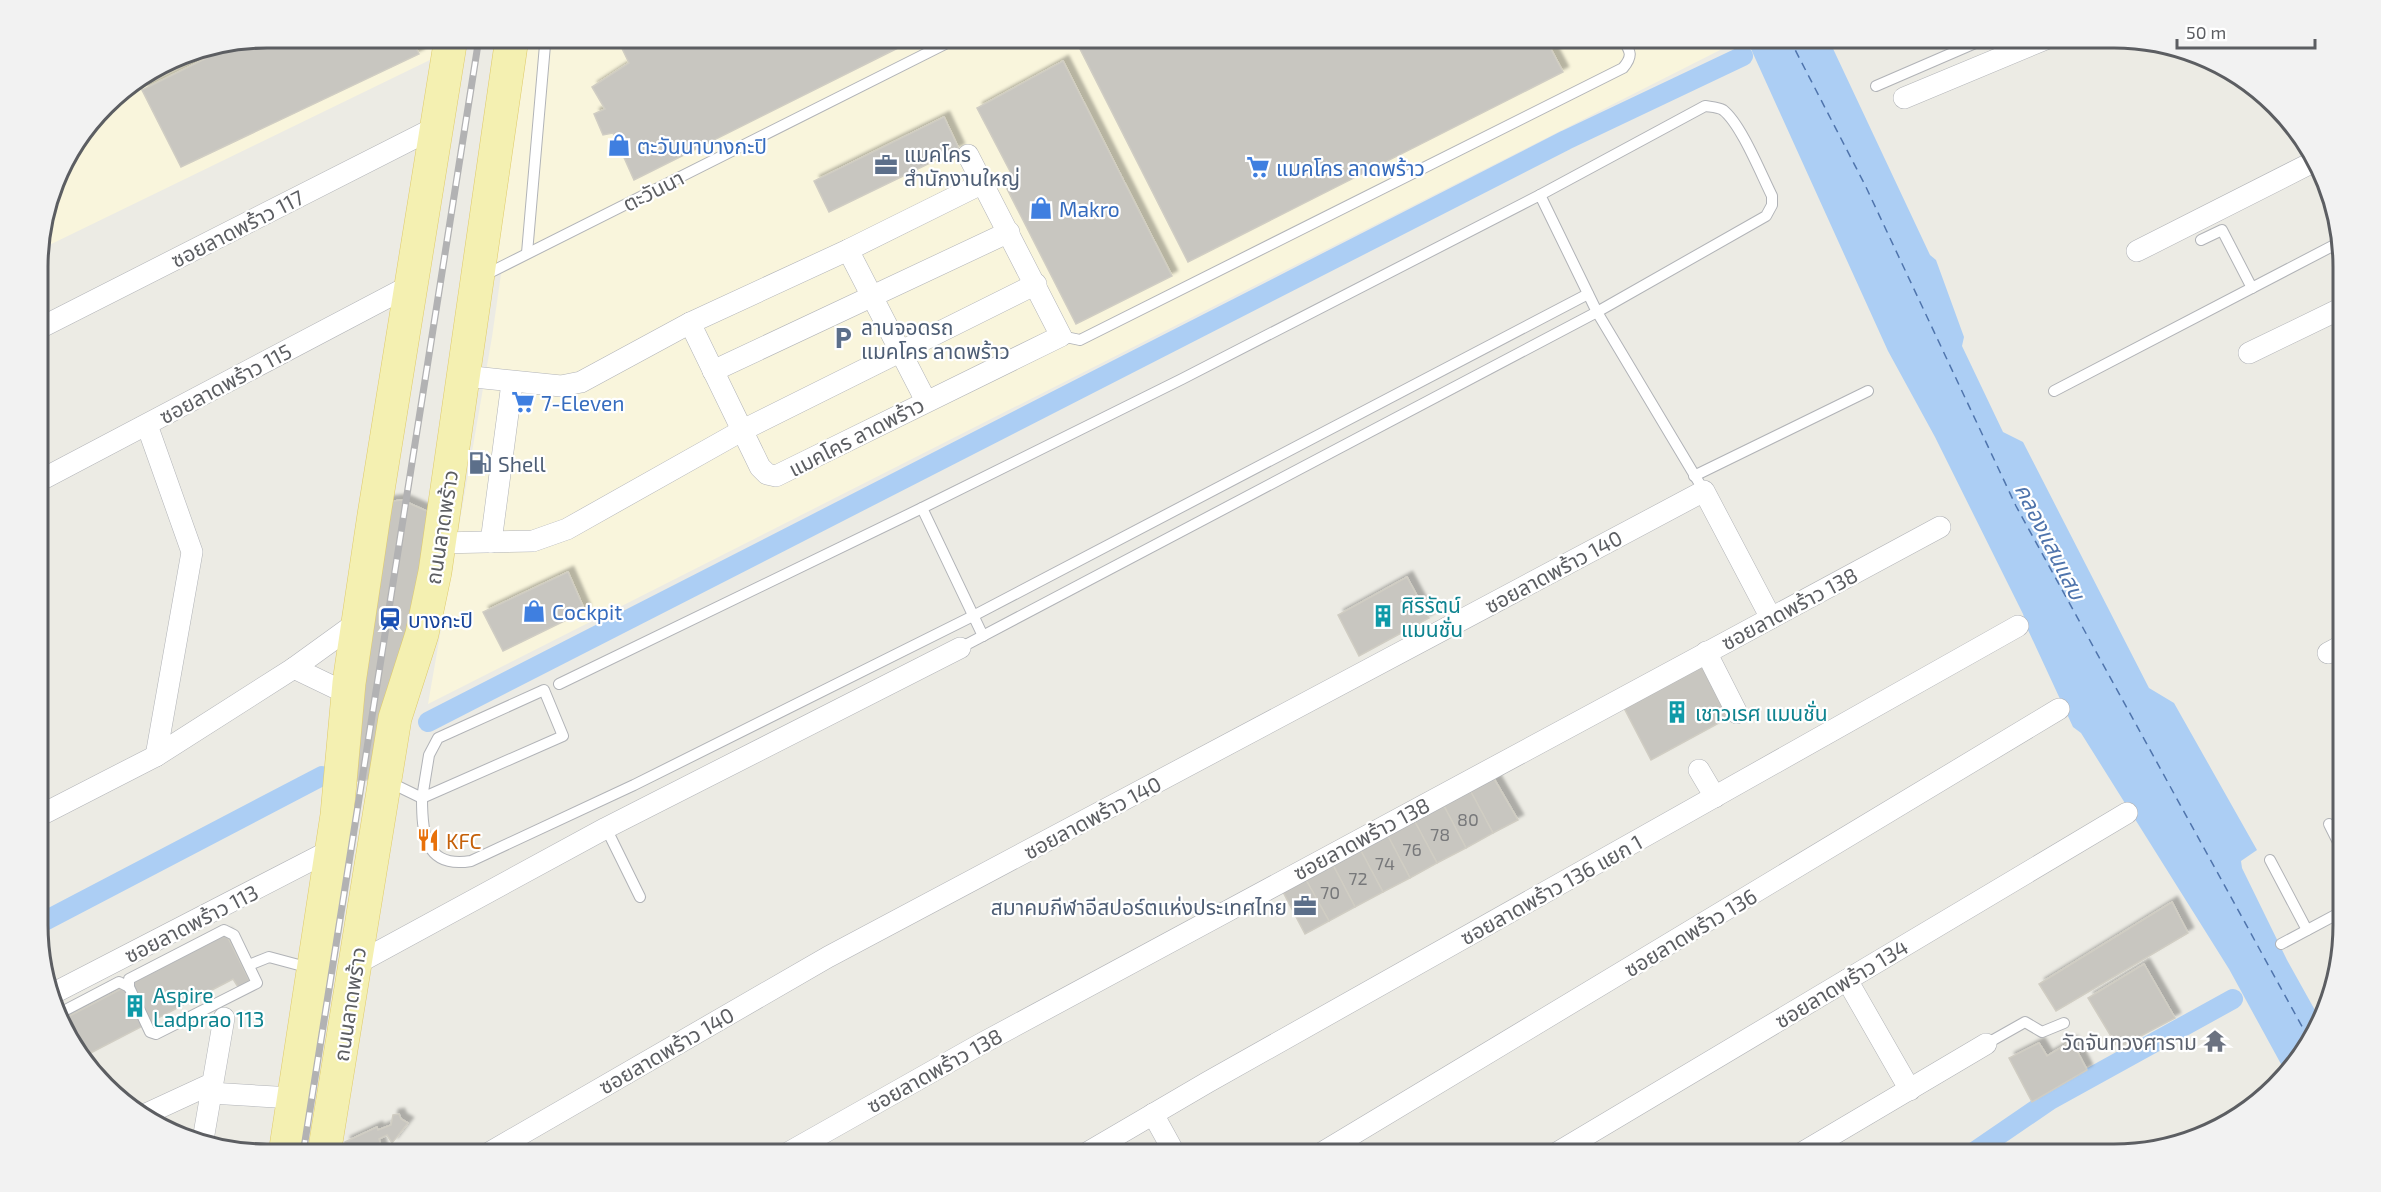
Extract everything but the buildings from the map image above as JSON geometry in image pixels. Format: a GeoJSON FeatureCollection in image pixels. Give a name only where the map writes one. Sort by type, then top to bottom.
{"type":"FeatureCollection","features":[{"type":"Feature","properties":{"kind":"main road","name":"ถนนลาดพร้าว"},"geometry":{"type":"LineString","coordinates":[[287,1144],[337,815],[348,694],[449,48]]}},
{"type":"Feature","properties":{"kind":"main road"},"geometry":{"type":"LineString","coordinates":[[337,815],[439,387],[466,48]]}},
{"type":"Feature","properties":{"kind":"main road"},"geometry":{"type":"LineString","coordinates":[[395,718],[439,387],[493,48]]}},
{"type":"Feature","properties":{"kind":"main road","name":"ถนนลาดพร้าว"},"geometry":{"type":"LineString","coordinates":[[326,1144],[395,718],[422,634],[440,543],[439,387],[478,279],[511,48]]}},
{"type":"Feature","properties":{"kind":"street"},"geometry":{"type":"LineString","coordinates":[[1904,98],[2024,48]]}},
{"type":"Feature","properties":{"kind":"street","name":"ซอยลาดพร้าว 117"},"geometry":{"type":"LineString","coordinates":[[48,324],[436,127]]}},
{"type":"Feature","properties":{"kind":"street"},"geometry":{"type":"LineString","coordinates":[[968,155],[1061,336]]}},
{"type":"Feature","properties":{"kind":"street"},"geometry":{"type":"LineString","coordinates":[[2137,251],[2307,165]]}},
{"type":"Feature","properties":{"kind":"street"},"geometry":{"type":"LineString","coordinates":[[439,387],[512,383],[561,386],[581,382],[690,323],[848,250],[983,183]]}},
{"type":"Feature","properties":{"kind":"street"},"geometry":{"type":"LineString","coordinates":[[713,371],[1009,232]]}},
{"type":"Feature","properties":{"kind":"street"},"geometry":{"type":"LineString","coordinates":[[848,250],[926,401]]}},
{"type":"Feature","properties":{"kind":"street"},"geometry":{"type":"LineString","coordinates":[[440,543],[533,541],[567,529],[743,430],[1036,284]]}},
{"type":"Feature","properties":{"kind":"street","name":"ซอยลาดพร้าว 115"},"geometry":{"type":"LineString","coordinates":[[48,476],[411,285]]}},
{"type":"Feature","properties":{"kind":"street"},"geometry":{"type":"LineString","coordinates":[[2248,353],[2333,312]]}},
{"type":"Feature","properties":{"kind":"street","name":"แมคโคร ลาดพร้าว"},"geometry":{"type":"LineString","coordinates":[[690,323],[760,466],[767,474],[776,476],[1061,336]]}},
{"type":"Feature","properties":{"kind":"street"},"geometry":{"type":"LineString","coordinates":[[491,542],[512,383]]}},
{"type":"Feature","properties":{"kind":"street"},"geometry":{"type":"LineString","coordinates":[[147,425],[192,552],[156,756]]}},
{"type":"Feature","properties":{"kind":"street"},"geometry":{"type":"LineString","coordinates":[[1699,484],[1771,618]]}},
{"type":"Feature","properties":{"kind":"street","name":"ซอยลาดพร้าว 140"},"geometry":{"type":"LineString","coordinates":[[504,1144],[828,957],[1699,484]]}},
{"type":"Feature","properties":{"kind":"street","name":"ซอยลาดพร้าว 138"},"geometry":{"type":"LineString","coordinates":[[804,1144],[979,1045],[1940,527]]}},
{"type":"Feature","properties":{"kind":"street"},"geometry":{"type":"LineString","coordinates":[[48,811],[156,756],[294,668],[359,621]]}},
{"type":"Feature","properties":{"kind":"street","name":"ซอยลาดพร้าว 136 แยก 1"},"geometry":{"type":"LineString","coordinates":[[1102,1144],[2018,626]]}},
{"type":"Feature","properties":{"kind":"street"},"geometry":{"type":"LineString","coordinates":[[356,964],[606,828],[960,648]]}},
{"type":"Feature","properties":{"kind":"street"},"geometry":{"type":"LineString","coordinates":[[1706,652],[1737,713]]}},
{"type":"Feature","properties":{"kind":"street"},"geometry":{"type":"LineString","coordinates":[[294,668],[348,694]]}},
{"type":"Feature","properties":{"kind":"street","name":"ซอยลาดพร้าว 136"},"geometry":{"type":"LineString","coordinates":[[1337,1144],[2060,709]]}},
{"type":"Feature","properties":{"kind":"street"},"geometry":{"type":"LineString","coordinates":[[1700,770],[1715,797]]}},
{"type":"Feature","properties":{"kind":"street","name":"ซอยลาดพร้าว 134"},"geometry":{"type":"LineString","coordinates":[[1572,1144],[2127,813]]}},
{"type":"Feature","properties":{"kind":"street","name":"ซอยลาดพร้าว 113"},"geometry":{"type":"LineString","coordinates":[[58,991],[332,850]]}},
{"type":"Feature","properties":{"kind":"street"},"geometry":{"type":"LineString","coordinates":[[1847,980],[1910,1089]]}},
{"type":"Feature","properties":{"kind":"street"},"geometry":{"type":"LineString","coordinates":[[205,1135],[224,1018]]}},
{"type":"Feature","properties":{"kind":"street"},"geometry":{"type":"LineString","coordinates":[[1817,1144],[1986,1044]]}},
{"type":"Feature","properties":{"kind":"street"},"geometry":{"type":"LineString","coordinates":[[152,1111],[211,1088],[293,1098]]}},
{"type":"Feature","properties":{"kind":"street"},"geometry":{"type":"LineString","coordinates":[[1153,1114],[1169,1144]]}},
{"type":"Feature","properties":{"kind":"lane"},"geometry":{"type":"LineString","coordinates":[[527,253],[545,48]]}},
{"type":"Feature","properties":{"kind":"lane","name":"ตะวันนา"},"geometry":{"type":"LineString","coordinates":[[478,279],[937,48]]}},
{"type":"Feature","properties":{"kind":"lane"},"geometry":{"type":"LineString","coordinates":[[1061,336],[1080,340],[1623,68],[1630,60],[1628,48]]}},
{"type":"Feature","properties":{"kind":"lane"},"geometry":{"type":"LineString","coordinates":[[1876,86],[1964,48]]}},
{"type":"Feature","properties":{"kind":"lane"},"geometry":{"type":"LineString","coordinates":[[559,684],[1182,379],[1540,195],[1705,106],[1721,109],[1733,120],[1772,196],[1772,205],[1766,216],[1597,312],[960,648]]}},
{"type":"Feature","properties":{"kind":"lane"},"geometry":{"type":"LineString","coordinates":[[1540,195],[1597,312],[1699,484],[1868,391]]}},
{"type":"Feature","properties":{"kind":"lane"},"geometry":{"type":"LineString","coordinates":[[2200,240],[2222,230],[2252,288]]}},
{"type":"Feature","properties":{"kind":"lane"},"geometry":{"type":"LineString","coordinates":[[2054,391],[2332,246]]}},
{"type":"Feature","properties":{"kind":"lane"},"geometry":{"type":"LineString","coordinates":[[422,798],[563,736],[544,690],[438,738],[429,755],[422,798],[424,838],[429,846],[447,861],[461,863],[471,861],[634,785],[973,616],[1588,294]]}},
{"type":"Feature","properties":{"kind":"lane"},"geometry":{"type":"LineString","coordinates":[[922,508],[982,636]]}},
{"type":"Feature","properties":{"kind":"lane"},"geometry":{"type":"LineString","coordinates":[[386,780],[422,798]]}},
{"type":"Feature","properties":{"kind":"lane"},"geometry":{"type":"LineString","coordinates":[[2329,824],[2333,832]]}},
{"type":"Feature","properties":{"kind":"lane"},"geometry":{"type":"LineString","coordinates":[[606,828],[640,897]]}},
{"type":"Feature","properties":{"kind":"lane"},"geometry":{"type":"LineString","coordinates":[[2270,860],[2307,930]]}},
{"type":"Feature","properties":{"kind":"lane"},"geometry":{"type":"LineString","coordinates":[[2281,944],[2333,916]]}},
{"type":"Feature","properties":{"kind":"lane"},"geometry":{"type":"LineString","coordinates":[[224,930],[234,935],[257,981],[256,985],[156,1034],[150,1032],[129,987],[129,979],[224,930]]}},
{"type":"Feature","properties":{"kind":"lane"},"geometry":{"type":"LineString","coordinates":[[249,965],[269,957],[313,969]]}},
{"type":"Feature","properties":{"kind":"lane"},"geometry":{"type":"LineString","coordinates":[[65,1010],[119,982],[129,987]]}},
{"type":"Feature","properties":{"kind":"lane"},"geometry":{"type":"LineString","coordinates":[[1986,1044],[2025,1022],[2042,1032],[2064,1023]]}},
{"type":"Feature","properties":{"kind":"shaded area"},"geometry":{"type":"Polygon","coordinates":[[[253,48],[436,48],[434,58],[49,245],[55,210],[71,170],[85,145],[102,123],[123,102],[145,85],[170,71],[210,55],[253,48]]]}},
{"type":"Feature","properties":{"kind":"shaded area"},"geometry":{"type":"Polygon","coordinates":[[[511,48],[1724,48],[428,704],[492,337],[502,267],[478,279],[511,48]]]}},
{"type":"Feature","properties":{"kind":"water","name":"คลองแสนแสบ"},"geometry":{"type":"Polygon","coordinates":[[[1751,48],[1833,48],[1930,255],[1936,260],[1964,337],[1962,346],[2003,432],[2023,442],[2149,688],[2174,703],[2257,850],[2241,861],[2242,868],[2287,960],[2315,1011],[2304,1034],[2282,1066],[2229,969],[2081,733],[2073,727],[2028,630],[2023,614],[1935,437],[1888,351],[1751,48]]]}},
{"type":"Feature","properties":{"kind":"waterway"},"geometry":{"type":"LineString","coordinates":[[428,722],[1566,140],[1743,56]]}},
{"type":"Feature","properties":{"kind":"waterway"},"geometry":{"type":"LineString","coordinates":[[48,919],[322,776]]}},
{"type":"Feature","properties":{"kind":"waterway"},"geometry":{"type":"LineString","coordinates":[[1986,1144],[2050,1100],[2233,999]]}},
{"type":"Feature","properties":{"kind":"ferry route"},"geometry":{"type":"LineString","coordinates":[[1794,48],[1865,185],[2016,506],[2305,1032]]}},
{"type":"Feature","properties":{"kind":"railway"},"geometry":{"type":"LineString","coordinates":[[305,1144],[477,48]]}},
{"type":"Feature","properties":{"kind":"place","name":"ตะวันนาบางกะปิ"},"geometry":{"type":"Point","coordinates":[619,145]}},
{"type":"Feature","properties":{"kind":"place","name":"แมคโคร สำนักงานใหญ่"},"geometry":{"type":"Point","coordinates":[886,165]}},
{"type":"Feature","properties":{"kind":"place","name":"แมคโคร ลาดพร้าว"},"geometry":{"type":"Point","coordinates":[1258,167]}},
{"type":"Feature","properties":{"kind":"place","name":"Makro"},"geometry":{"type":"Point","coordinates":[1041,208]}},
{"type":"Feature","properties":{"kind":"place","name":"ลานจอดรถ แมคโคร ลาดพร้าว"},"geometry":{"type":"Point","coordinates":[843,338]}},
{"type":"Feature","properties":{"kind":"place","name":"7-Eleven"},"geometry":{"type":"Point","coordinates":[523,402]}},
{"type":"Feature","properties":{"kind":"place","name":"Shell"},"geometry":{"type":"Point","coordinates":[480,463]}},
{"type":"Feature","properties":{"kind":"place","name":"Cockpit"},"geometry":{"type":"Point","coordinates":[534,611]}},
{"type":"Feature","properties":{"kind":"place","name":"ศิริรัตน์ แมนชั่น"},"geometry":{"type":"Point","coordinates":[1383,616]}},
{"type":"Feature","properties":{"kind":"place","name":"บางกะปิ"},"geometry":{"type":"Point","coordinates":[390,619]}},
{"type":"Feature","properties":{"kind":"place","name":"เชาวเรศ แมนชั่น"},"geometry":{"type":"Point","coordinates":[1677,712]}},
{"type":"Feature","properties":{"kind":"place","name":"KFC"},"geometry":{"type":"Point","coordinates":[428,840]}},
{"type":"Feature","properties":{"kind":"place","name":"สมาคมกีฬาอีสปอร์ตแห่งประเทศไทย"},"geometry":{"type":"Point","coordinates":[1305,906]}},
{"type":"Feature","properties":{"kind":"place","name":"Aspire Ladprao 113"},"geometry":{"type":"Point","coordinates":[135,1006]}},
{"type":"Feature","properties":{"kind":"place","name":"วัดจันทวงศาราม"},"geometry":{"type":"Point","coordinates":[2215,1041]}}]}
